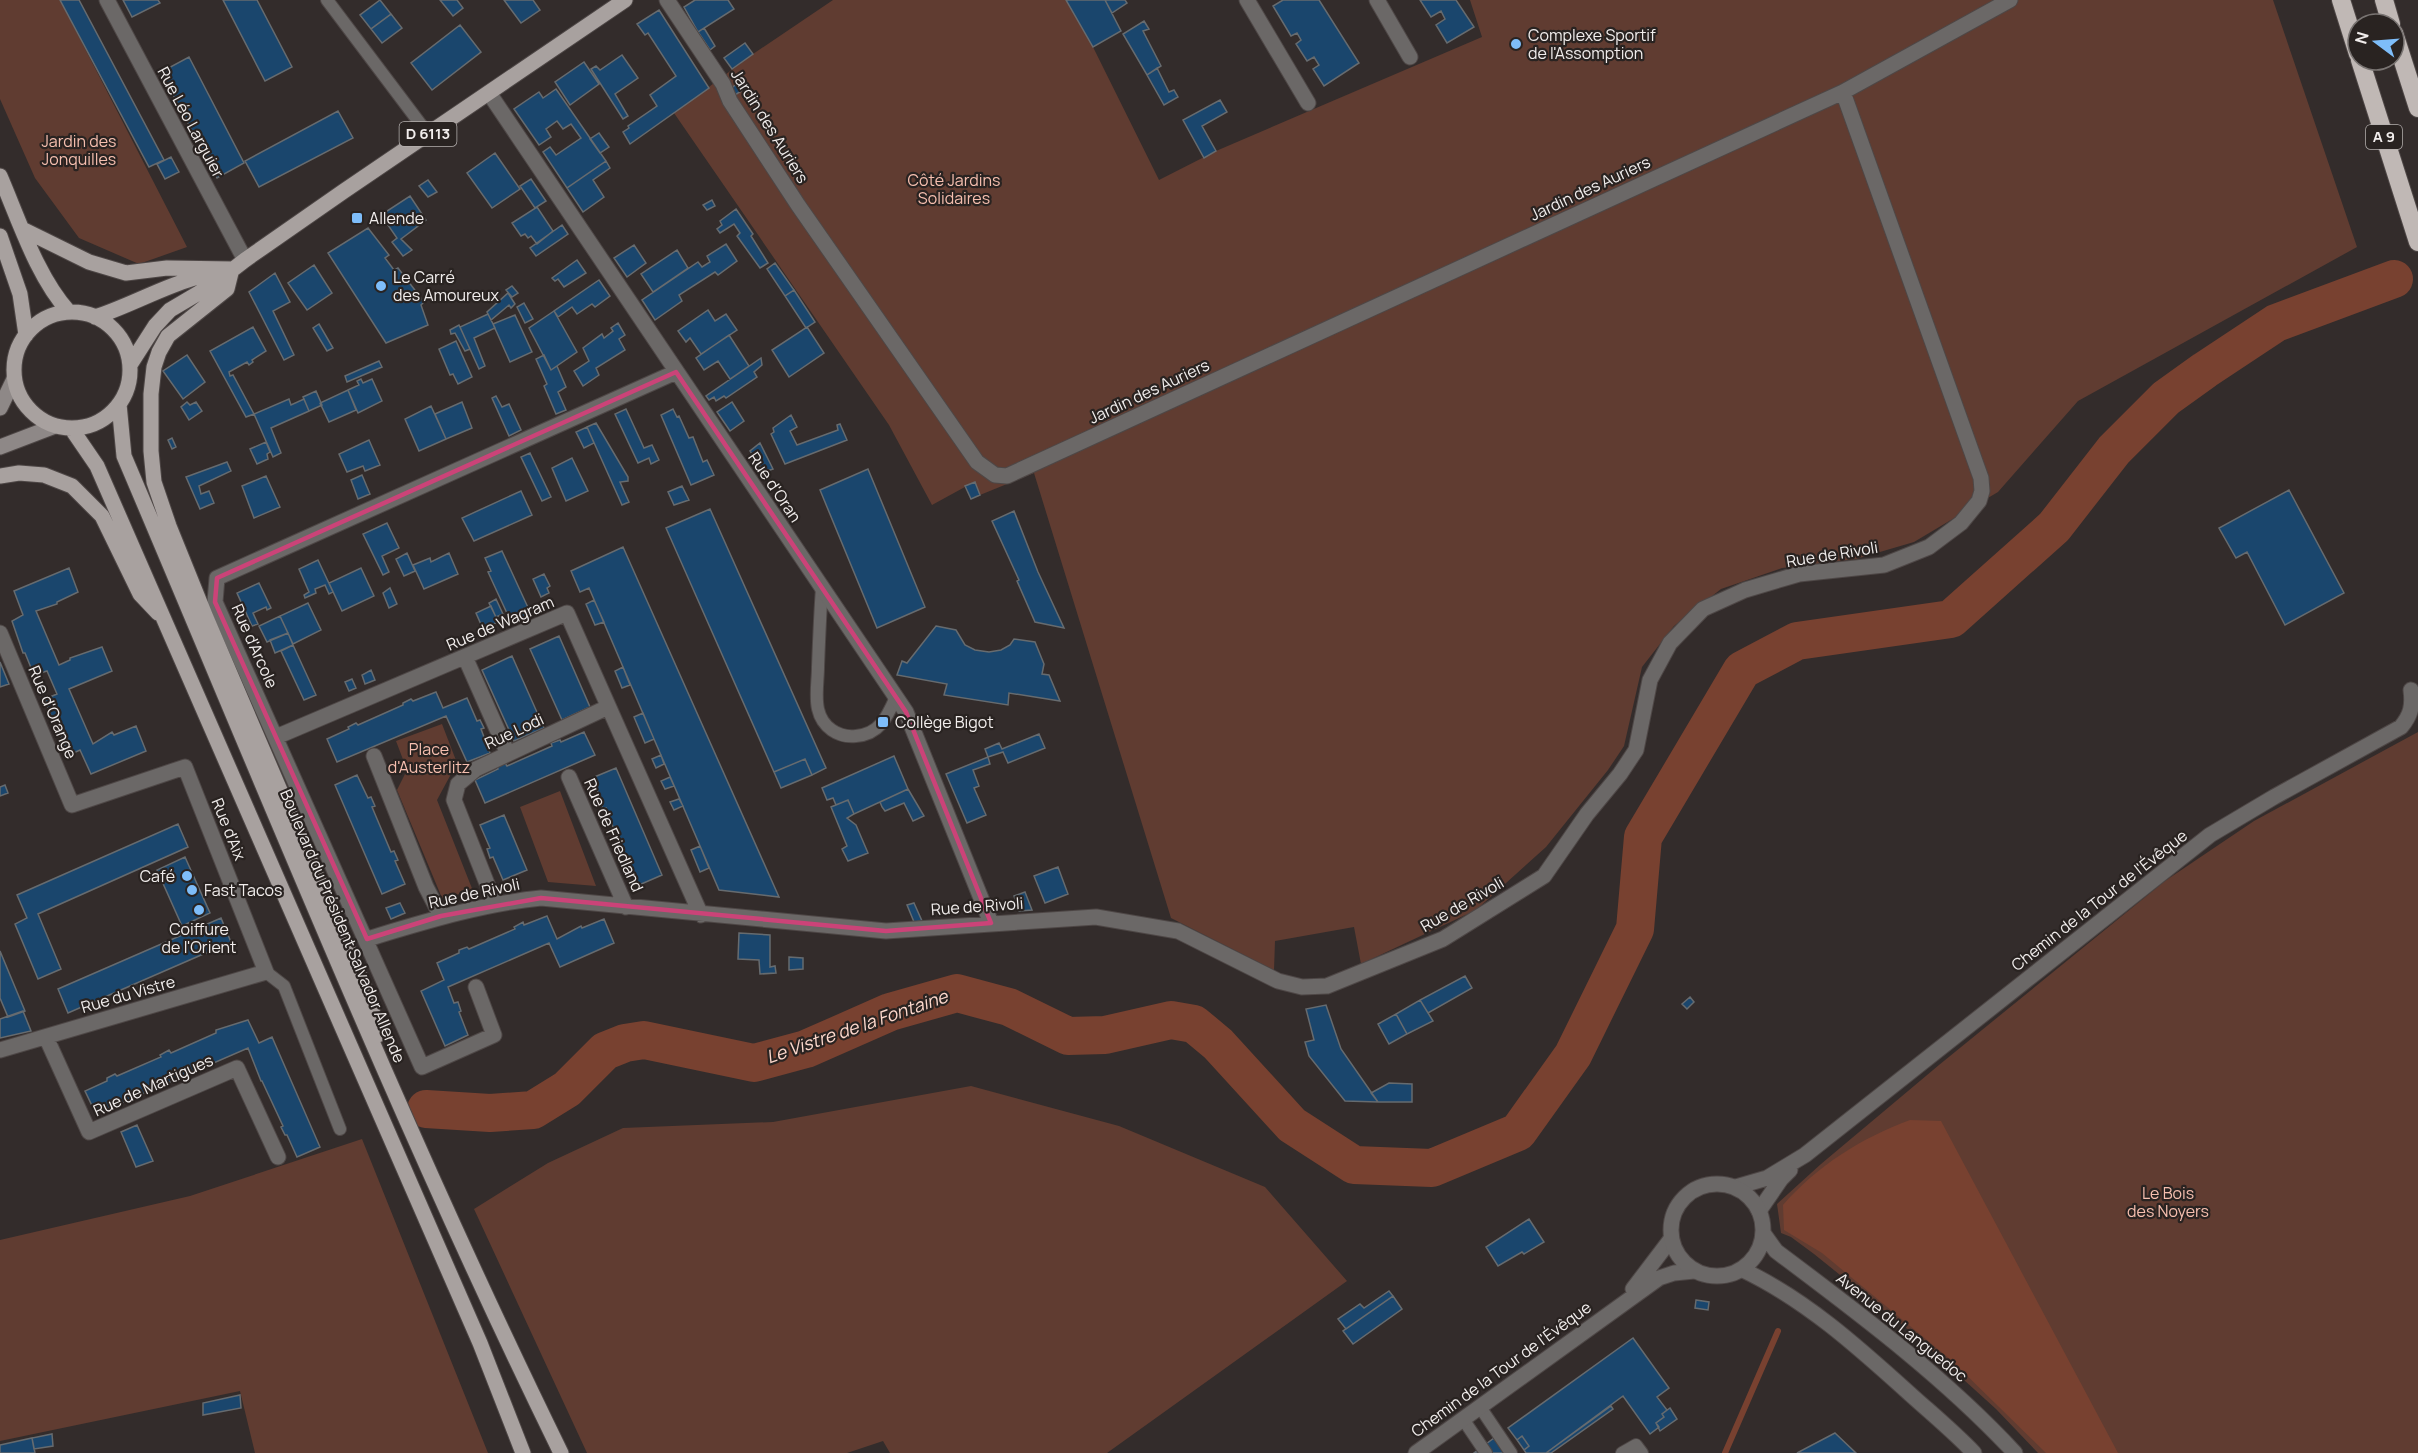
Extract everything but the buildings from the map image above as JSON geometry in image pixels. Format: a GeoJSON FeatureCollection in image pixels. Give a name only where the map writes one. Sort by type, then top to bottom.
{"type":"FeatureCollection","features":[{"type":"Feature","properties":{"kind":"highway"},"geometry":{"type":"LineString","coordinates":[[2341,0],[2346,16]]}},
{"type":"Feature","properties":{"kind":"highway","name":"A 9"},"geometry":{"type":"LineString","coordinates":[[2406,70],[2418,108]]}},
{"type":"Feature","properties":{"kind":"highway","name":"A 9"},"geometry":{"type":"LineString","coordinates":[[2364,72],[2418,242]]}},
{"type":"Feature","properties":{"kind":"main road","name":"D 6113"},"geometry":{"type":"LineString","coordinates":[[130,365],[155,326],[170,310],[214,284],[245,260],[625,0]]}},
{"type":"Feature","properties":{"kind":"main road"},"geometry":{"type":"LineString","coordinates":[[0,176],[47,281],[58,300],[69,312]]}},
{"type":"Feature","properties":{"kind":"main road"},"geometry":{"type":"LineString","coordinates":[[24,230],[89,262],[126,273],[167,268],[232,269],[227,289],[168,336],[159,352],[154,367],[151,394],[151,451],[154,482],[205,615],[369,998],[387,1075]]}},
{"type":"Feature","properties":{"kind":"main road"},"geometry":{"type":"LineString","coordinates":[[0,236],[20,294],[26,335]]}},
{"type":"Feature","properties":{"kind":"main road","name":"D 6113"},"geometry":{"type":"LineString","coordinates":[[94,317],[184,280],[232,269]]}},
{"type":"Feature","properties":{"kind":"main road"},"geometry":{"type":"LineString","coordinates":[[119,404],[110,414],[85,427],[55,426],[40,419],[19,395],[14,379],[14,364],[18,349],[26,335],[45,319],[69,312],[94,317],[108,325],[119,336],[130,365]]}},
{"type":"Feature","properties":{"kind":"main road","name":"Boulevard du Président Salvador Allende"},"geometry":{"type":"LineString","coordinates":[[130,365],[129,379],[119,404],[124,456],[387,1075],[493,1313],[561,1453]]}},
{"type":"Feature","properties":{"kind":"main road"},"geometry":{"type":"LineString","coordinates":[[0,408],[14,379]]}},
{"type":"Feature","properties":{"kind":"main road"},"geometry":{"type":"LineString","coordinates":[[0,447],[55,426]]}},
{"type":"Feature","properties":{"kind":"main road"},"geometry":{"type":"LineString","coordinates":[[71,428],[98,466],[480,1343],[523,1453]]}},
{"type":"Feature","properties":{"kind":"main road"},"geometry":{"type":"LineString","coordinates":[[0,476],[44,474],[72,486],[102,516],[140,594],[166,622]]}},
{"type":"Feature","properties":{"kind":"street","name":"Rue Léo Larguier"},"geometry":{"type":"LineString","coordinates":[[107,0],[245,260]]}},
{"type":"Feature","properties":{"kind":"street","name":"Jardin des Auriers"},"geometry":{"type":"LineString","coordinates":[[668,0],[723,84],[730,101],[810,223],[976,462],[995,476],[1007,476],[1843,92],[2010,0]]}},
{"type":"Feature","properties":{"kind":"street"},"geometry":{"type":"LineString","coordinates":[[1247,0],[1308,103]]}},
{"type":"Feature","properties":{"kind":"street"},"geometry":{"type":"LineString","coordinates":[[1377,0],[1410,57]]}},
{"type":"Feature","properties":{"kind":"street","name":"Rue de Rivoli"},"geometry":{"type":"LineString","coordinates":[[367,939],[441,916],[495,904],[540,898],[886,931],[1096,917],[1178,931],[1278,981],[1302,987],[1326,986],[1434,942],[1544,876],[1587,814],[1620,774],[1636,750],[1650,680],[1670,643],[1703,609],[1745,590],[1799,574],[1884,565],[1929,548],[1961,523],[1979,501],[1982,491],[1981,478],[1843,92]]}},
{"type":"Feature","properties":{"kind":"street","name":"Rue d'Oran"},"geometry":{"type":"LineString","coordinates":[[489,93],[906,712],[991,923]]}},
{"type":"Feature","properties":{"kind":"street","name":"Rue d'Arcole"},"geometry":{"type":"LineString","coordinates":[[476,987],[494,1035],[422,1067],[367,939],[215,602],[217,578],[676,372]]}},
{"type":"Feature","properties":{"kind":"street","name":"Rue de Wagram"},"geometry":{"type":"LineString","coordinates":[[276,737],[567,613],[701,915]]}},
{"type":"Feature","properties":{"kind":"street","name":"Rue d'Orange"},"geometry":{"type":"LineString","coordinates":[[0,633],[72,805],[185,767]]}},
{"type":"Feature","properties":{"kind":"street"},"geometry":{"type":"LineString","coordinates":[[465,657],[508,753]]}},
{"type":"Feature","properties":{"kind":"street","name":"Chemin de la Tour de l'Évêque"},"geometry":{"type":"LineString","coordinates":[[1760,1211],[1781,1179],[1805,1155],[2210,836],[2274,797],[2401,727],[2409,717],[2413,703],[2411,690]]}},
{"type":"Feature","properties":{"kind":"street","name":"Rue Lodi"},"geometry":{"type":"LineString","coordinates":[[495,904],[454,800],[458,784],[476,769],[608,707]]}},
{"type":"Feature","properties":{"kind":"street"},"geometry":{"type":"LineString","coordinates":[[374,756],[426,887],[441,916]]}},
{"type":"Feature","properties":{"kind":"street","name":"Rue d'Aix"},"geometry":{"type":"LineString","coordinates":[[185,767],[266,972]]}},
{"type":"Feature","properties":{"kind":"street","name":"Rue de Friedland"},"geometry":{"type":"LineString","coordinates":[[569,777],[626,907]]}},
{"type":"Feature","properties":{"kind":"street","name":"Rue du Vistre"},"geometry":{"type":"LineString","coordinates":[[0,1050],[266,972]]}},
{"type":"Feature","properties":{"kind":"street","name":"Rue de Martigues"},"geometry":{"type":"LineString","coordinates":[[46,1037],[90,1132],[237,1068],[278,1157]]}},
{"type":"Feature","properties":{"kind":"street","name":"Chemin de la Tour de l'Évêque"},"geometry":{"type":"LineString","coordinates":[[1736,1187],[1767,1178],[1805,1155]]}},
{"type":"Feature","properties":{"kind":"street"},"geometry":{"type":"LineString","coordinates":[[1719,1183],[1736,1187],[1750,1197],[1760,1211],[1763,1233],[1757,1253],[1742,1269],[1726,1275],[1709,1276],[1694,1271],[1679,1258],[1671,1239],[1671,1221],[1678,1204],[1688,1192],[1702,1185],[1719,1183]]}},
{"type":"Feature","properties":{"kind":"street","name":"Avenue du Languedoc"},"geometry":{"type":"LineString","coordinates":[[1763,1233],[1782,1256],[1878,1328],[1952,1390],[2015,1453]]}},
{"type":"Feature","properties":{"kind":"street","name":"Chemin de la Tour de l'Évêque"},"geometry":{"type":"LineString","coordinates":[[1607,1315],[1638,1284],[1671,1239]]}},
{"type":"Feature","properties":{"kind":"street"},"geometry":{"type":"LineString","coordinates":[[1742,1269],[1771,1283],[1819,1316],[1874,1361],[1974,1453]]}},
{"type":"Feature","properties":{"kind":"street","name":"Chemin de la Tour de l'Évêque"},"geometry":{"type":"LineString","coordinates":[[1416,1453],[1659,1278],[1674,1273],[1694,1271]]}},
{"type":"Feature","properties":{"kind":"lane"},"geometry":{"type":"LineString","coordinates":[[327,0],[428,134]]}},
{"type":"Feature","properties":{"kind":"lane"},"geometry":{"type":"LineString","coordinates":[[822,588],[817,699],[822,720],[838,734],[850,737],[870,733],[878,728],[886,718],[896,697]]}},
{"type":"Feature","properties":{"kind":"lane"},"geometry":{"type":"LineString","coordinates":[[266,972],[284,986],[340,1129]]}},
{"type":"Feature","properties":{"kind":"lane"},"geometry":{"type":"LineString","coordinates":[[1480,1407],[1511,1453]]}},
{"type":"Feature","properties":{"kind":"lane"},"geometry":{"type":"LineString","coordinates":[[1463,1419],[1486,1453]]}},
{"type":"Feature","properties":{"kind":"lane"},"geometry":{"type":"LineString","coordinates":[[1622,1453],[1636,1445],[1642,1453]]}},
{"type":"Feature","properties":{"kind":"highlighted area"},"geometry":{"type":"Polygon","coordinates":[[[676,372],[906,712],[991,923],[886,931],[541,898],[441,916],[367,939],[215,602],[217,578],[676,372]]]}},
{"type":"Feature","properties":{"kind":"green space","name":"Jardin des Jonquilles"},"geometry":{"type":"Polygon","coordinates":[[[0,0],[60,0],[187,247],[139,264],[79,238],[35,178],[0,99],[0,0]]]}},
{"type":"Feature","properties":{"kind":"green space","name":"Côté Jardins Solidaires"},"geometry":{"type":"Polygon","coordinates":[[[833,0],[1066,0],[1093,47],[1159,180],[1216,151],[1482,37],[1470,0],[2273,0],[2357,247],[2078,401],[1998,492],[1914,542],[1856,559],[1782,568],[1721,589],[1674,626],[1642,667],[1624,746],[1608,770],[1546,847],[1476,910],[1361,964],[1354,927],[1275,941],[1274,970],[1171,918],[1034,473],[980,495],[974,482],[932,505],[889,425],[674,113],[753,54],[833,0]]]}},
{"type":"Feature","properties":{"kind":"green space","name":"Place d'Austerlitz"},"geometry":{"type":"Polygon","coordinates":[[[442,724],[457,763],[437,800],[473,891],[442,898],[397,790],[407,770],[396,741],[442,724]]]}},
{"type":"Feature","properties":{"kind":"green space","name":"Le Bois des Noyers"},"geometry":{"type":"Polygon","coordinates":[[[2418,732],[2418,1453],[2038,1453],[1996,1409],[1911,1332],[1814,1254],[1791,1237],[1781,1233],[1777,1204],[1939,1065],[2165,881],[2254,821],[2418,732]]]}},
{"type":"Feature","properties":{"kind":"green space"},"geometry":{"type":"Polygon","coordinates":[[[560,791],[596,886],[548,882],[520,807],[560,791]]]}},
{"type":"Feature","properties":{"kind":"green space"},"geometry":{"type":"Polygon","coordinates":[[[971,1086],[1119,1126],[1265,1187],[1347,1281],[1107,1453],[890,1453],[883,1441],[847,1453],[587,1453],[474,1209],[548,1163],[623,1128],[773,1122],[971,1086]]]}},
{"type":"Feature","properties":{"kind":"green space"},"geometry":{"type":"Polygon","coordinates":[[[362,1139],[488,1453],[255,1453],[240,1391],[0,1441],[0,1240],[190,1196],[362,1139]]]}},
{"type":"Feature","properties":{"kind":"shaded area"},"geometry":{"type":"Polygon","coordinates":[[[1910,1120],[1941,1121],[2118,1453],[2046,1453],[1951,1360],[1822,1253],[1784,1230],[1783,1205],[1810,1178],[1841,1155],[1874,1135],[1910,1120]]]}},
{"type":"Feature","properties":{"kind":"waterway","name":"Le Vistre de la Fontaine"},"geometry":{"type":"LineString","coordinates":[[426,1109],[490,1113],[533,1110],[567,1089],[605,1051],[625,1043],[644,1040],[754,1063],[806,1049],[890,1012],[957,993],[1009,1007],[1068,1036],[1105,1035],[1171,1020],[1194,1024],[1218,1044],[1292,1125],[1354,1165],[1432,1168],[1518,1132],[1573,1055],[1635,929],[1643,837],[1742,670],[1797,641],[1951,619],[2054,527],[2114,450],[2166,398],[2276,323],[2394,279]]}},
{"type":"Feature","properties":{"kind":"waterway"},"geometry":{"type":"LineString","coordinates":[[1725,1453],[1778,1331]]}},
{"type":"Feature","properties":{"kind":"place","name":"Complexe Sportif de l'Assomption"},"geometry":{"type":"Point","coordinates":[1516,44]}},
{"type":"Feature","properties":{"kind":"place","name":"Allende"},"geometry":{"type":"Point","coordinates":[357,218]}},
{"type":"Feature","properties":{"kind":"place","name":"Le Carré des Amoureux"},"geometry":{"type":"Point","coordinates":[381,286]}},
{"type":"Feature","properties":{"kind":"place","name":"Collège Bigot"},"geometry":{"type":"Point","coordinates":[883,722]}},
{"type":"Feature","properties":{"kind":"place","name":"Café"},"geometry":{"type":"Point","coordinates":[187,876]}},
{"type":"Feature","properties":{"kind":"place","name":"Fast Tacos"},"geometry":{"type":"Point","coordinates":[192,890]}},
{"type":"Feature","properties":{"kind":"place","name":"Coiffure de l'Orient"},"geometry":{"type":"Point","coordinates":[199,910]}}]}
